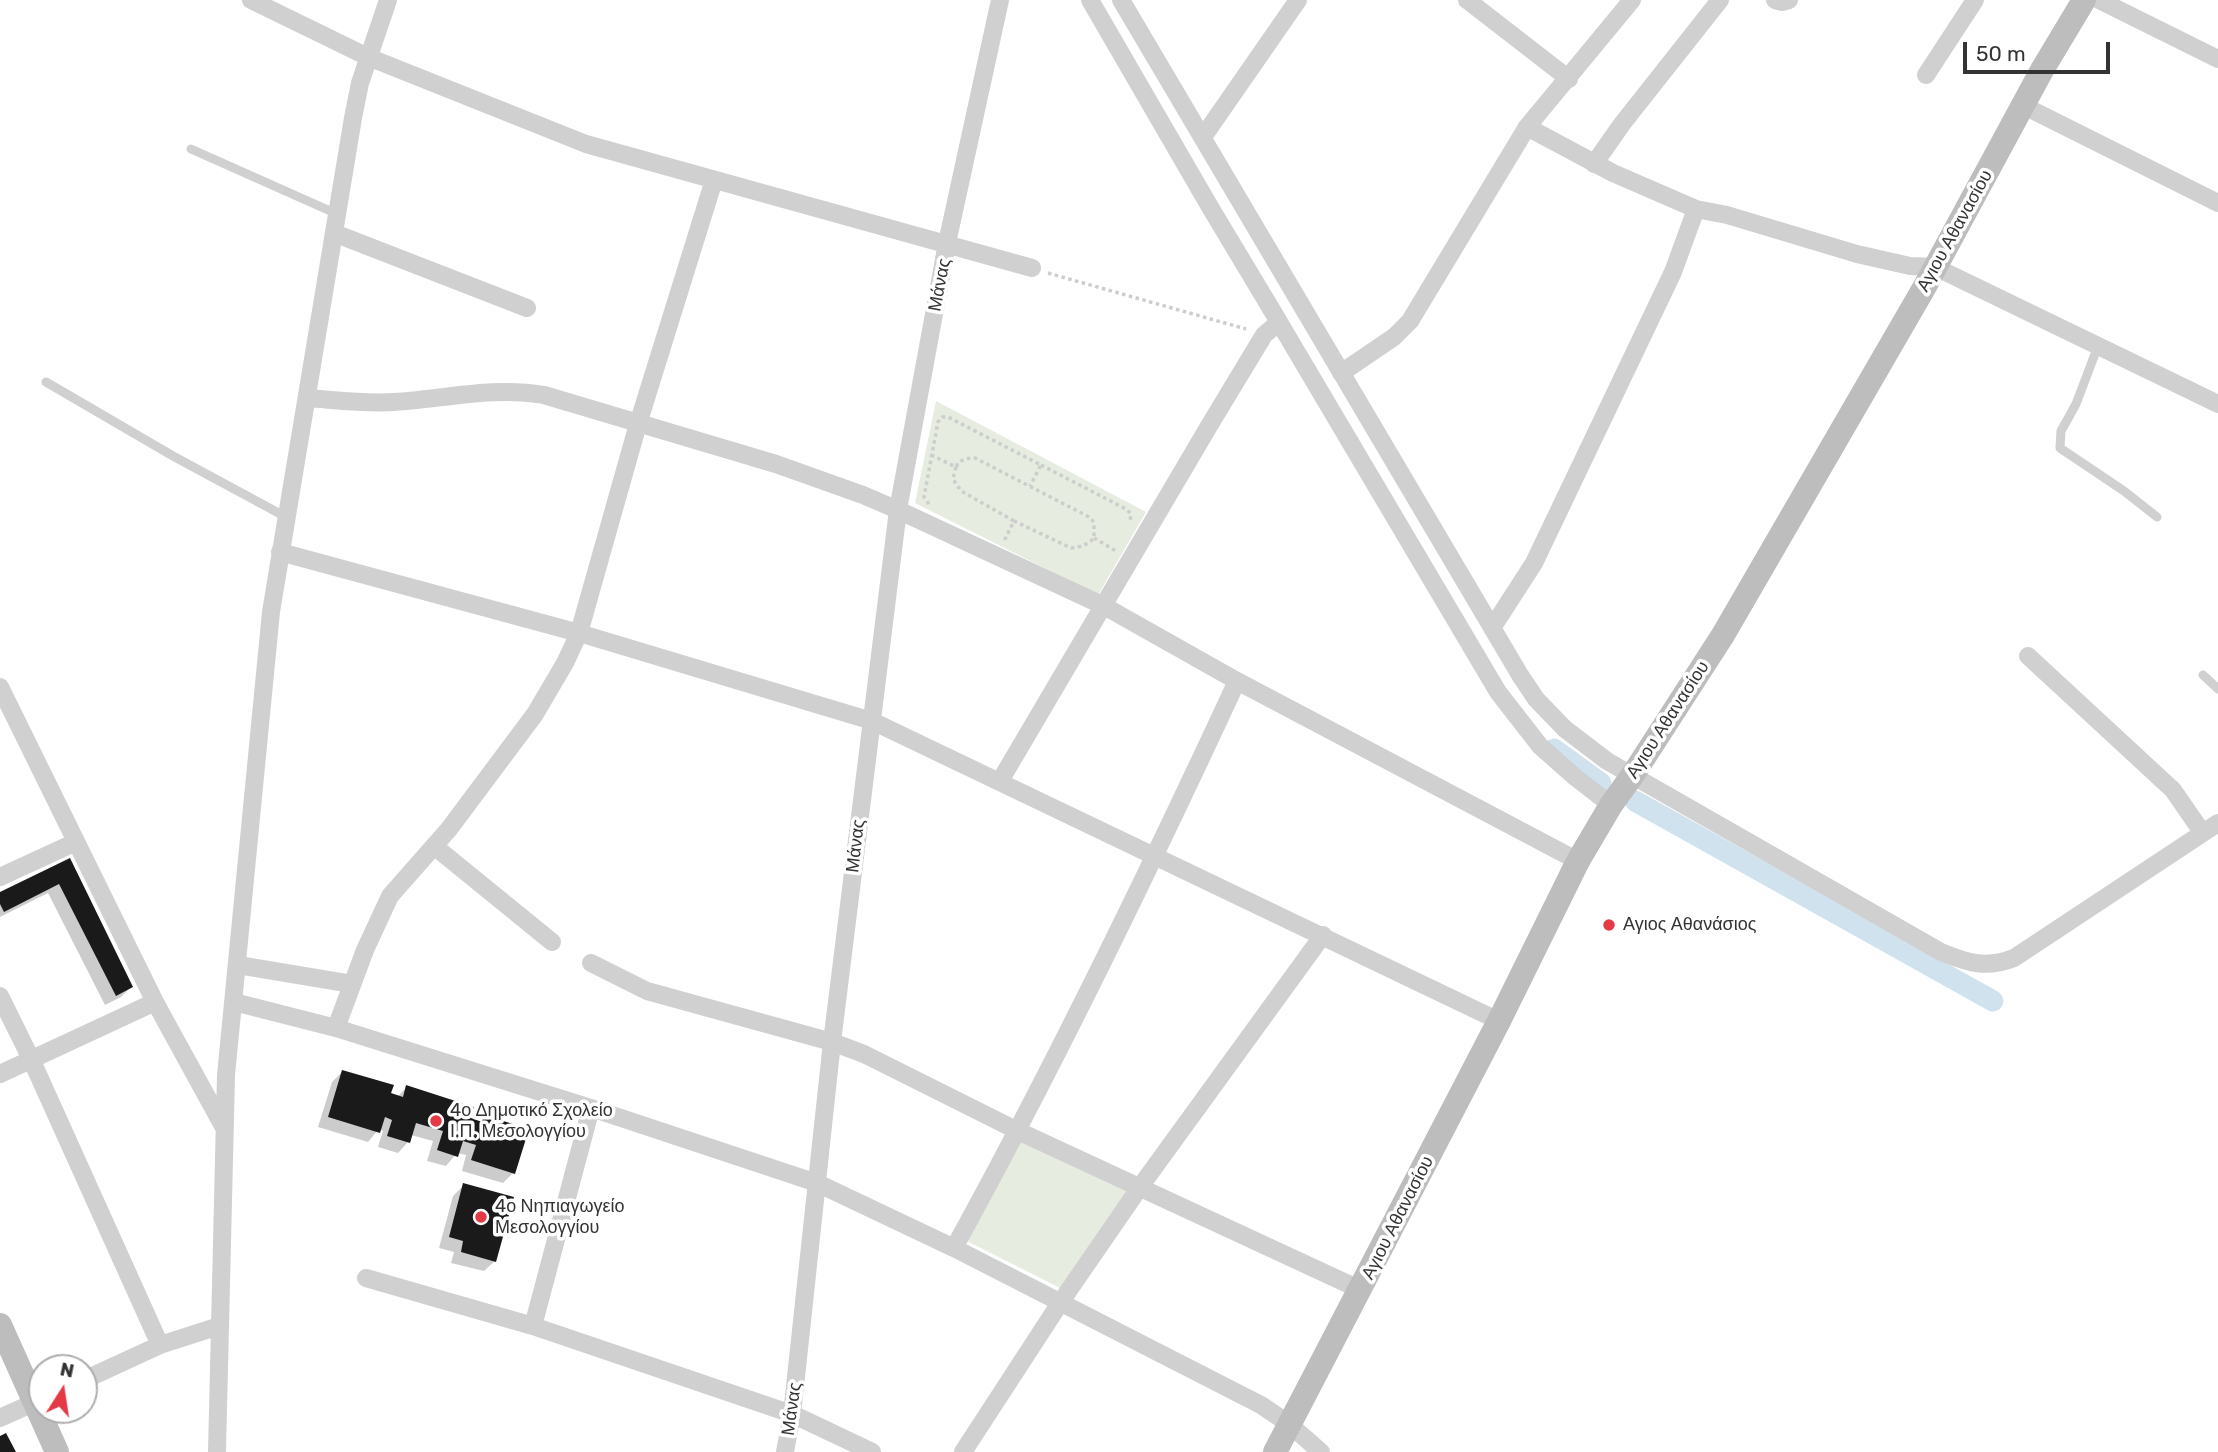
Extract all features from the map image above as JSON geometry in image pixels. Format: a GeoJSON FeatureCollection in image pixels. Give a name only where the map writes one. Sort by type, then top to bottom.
{"type":"FeatureCollection","features":[{"type":"Feature","properties":{"kind":"main road","name":"Αγιου Αθανασίου"},"geometry":{"type":"LineString","coordinates":[[1275,1452],[1499,1021],[1578,861],[1611,804],[1723,635],[1935,267],[2084,0]]}},
{"type":"Feature","properties":{"kind":"main road"},"geometry":{"type":"LineString","coordinates":[[0,1325],[28,1380]]}},
{"type":"Feature","properties":{"kind":"main road"},"geometry":{"type":"LineString","coordinates":[[47,1424],[57,1452]]}},
{"type":"Feature","properties":{"kind":"street"},"geometry":{"type":"LineString","coordinates":[[251,0],[368,57],[586,144],[1032,268]]}},
{"type":"Feature","properties":{"kind":"street"},"geometry":{"type":"LineString","coordinates":[[217,1452],[223,1126],[228,1043],[238,965],[271,612],[353,118],[368,57],[388,0]]}},
{"type":"Feature","properties":{"kind":"street","name":"Μάνας"},"geometry":{"type":"LineString","coordinates":[[785,1452],[792,1413],[832,1042],[898,510],[947,243],[1000,0]]}},
{"type":"Feature","properties":{"kind":"street"},"geometry":{"type":"LineString","coordinates":[[1090,0],[1209,207],[1498,692],[1540,746],[1611,804]]}},
{"type":"Feature","properties":{"kind":"street"},"geometry":{"type":"LineString","coordinates":[[1121,0],[1520,675],[1550,715],[1583,744],[1632,776],[1941,952],[1978,964],[1997,964],[2014,958],[2210,827],[2028,656]]}},
{"type":"Feature","properties":{"kind":"street"},"geometry":{"type":"LineString","coordinates":[[1203,137],[1298,0]]}},
{"type":"Feature","properties":{"kind":"street"},"geometry":{"type":"LineString","coordinates":[[1341,373],[1394,337],[1410,321],[1527,128],[1633,0]]}},
{"type":"Feature","properties":{"kind":"street"},"geometry":{"type":"LineString","coordinates":[[1594,164],[1622,124],[1720,0]]}},
{"type":"Feature","properties":{"kind":"street"},"geometry":{"type":"LineString","coordinates":[[1775,0],[1790,0]]}},
{"type":"Feature","properties":{"kind":"street"},"geometry":{"type":"LineString","coordinates":[[1926,75],[1975,0]]}},
{"type":"Feature","properties":{"kind":"street"},"geometry":{"type":"LineString","coordinates":[[2099,0],[2218,59]]}},
{"type":"Feature","properties":{"kind":"street"},"geometry":{"type":"LineString","coordinates":[[1476,3],[1569,79]]}},
{"type":"Feature","properties":{"kind":"street"},"geometry":{"type":"LineString","coordinates":[[2024,106],[2218,202]]}},
{"type":"Feature","properties":{"kind":"street"},"geometry":{"type":"LineString","coordinates":[[1527,128],[1594,164],[1696,209],[1727,215],[1857,254],[1910,266],[1935,267],[2218,404]]}},
{"type":"Feature","properties":{"kind":"street"},"geometry":{"type":"LineString","coordinates":[[336,1028],[383,906],[434,846],[535,714],[579,633],[638,424],[714,180]]}},
{"type":"Feature","properties":{"kind":"street"},"geometry":{"type":"LineString","coordinates":[[1492,628],[1534,563],[1673,272],[1696,209]]}},
{"type":"Feature","properties":{"kind":"street"},"geometry":{"type":"LineString","coordinates":[[334,233],[527,308]]}},
{"type":"Feature","properties":{"kind":"street"},"geometry":{"type":"LineString","coordinates":[[1000,781],[1264,335],[1279,322]]}},
{"type":"Feature","properties":{"kind":"street"},"geometry":{"type":"LineString","coordinates":[[308,398],[394,402],[489,391],[523,391],[776,464],[852,491],[1001,549],[1237,681],[1578,861]]}},
{"type":"Feature","properties":{"kind":"street"},"geometry":{"type":"LineString","coordinates":[[280,552],[579,633],[872,721],[1499,1021]]}},
{"type":"Feature","properties":{"kind":"street"},"geometry":{"type":"LineString","coordinates":[[954,1248],[1018,1131],[1155,856],[1237,681]]}},
{"type":"Feature","properties":{"kind":"street"},"geometry":{"type":"LineString","coordinates":[[0,687],[155,1002],[223,1126]]}},
{"type":"Feature","properties":{"kind":"street"},"geometry":{"type":"LineString","coordinates":[[0,877],[76,842]]}},
{"type":"Feature","properties":{"kind":"street"},"geometry":{"type":"LineString","coordinates":[[434,846],[552,942]]}},
{"type":"Feature","properties":{"kind":"street"},"geometry":{"type":"LineString","coordinates":[[963,1452],[1140,1187],[1323,935]]}},
{"type":"Feature","properties":{"kind":"street"},"geometry":{"type":"LineString","coordinates":[[591,962],[647,991],[707,1010],[832,1042],[875,1058],[1018,1131],[1361,1290]]}},
{"type":"Feature","properties":{"kind":"street"},"geometry":{"type":"LineString","coordinates":[[238,965],[352,984]]}},
{"type":"Feature","properties":{"kind":"street"},"geometry":{"type":"LineString","coordinates":[[0,996],[32,1060],[160,1345]]}},
{"type":"Feature","properties":{"kind":"street"},"geometry":{"type":"LineString","coordinates":[[0,1074],[155,1002]]}},
{"type":"Feature","properties":{"kind":"street"},"geometry":{"type":"LineString","coordinates":[[234,1002],[336,1028],[817,1183],[954,1248],[1261,1405],[1289,1424],[1321,1452]]}},
{"type":"Feature","properties":{"kind":"street"},"geometry":{"type":"LineString","coordinates":[[533,1326],[591,1108]]}},
{"type":"Feature","properties":{"kind":"street"},"geometry":{"type":"LineString","coordinates":[[366,1278],[533,1326],[792,1413],[872,1452]]}},
{"type":"Feature","properties":{"kind":"street"},"geometry":{"type":"LineString","coordinates":[[98,1374],[160,1345],[219,1326]]}},
{"type":"Feature","properties":{"kind":"street"},"geometry":{"type":"LineString","coordinates":[[0,1418],[28,1405]]}},
{"type":"Feature","properties":{"kind":"lane"},"geometry":{"type":"LineString","coordinates":[[191,149],[337,214]]}},
{"type":"Feature","properties":{"kind":"lane"},"geometry":{"type":"LineString","coordinates":[[2098,346],[2076,404],[2061,431],[2060,447],[2157,517]]}},
{"type":"Feature","properties":{"kind":"lane"},"geometry":{"type":"LineString","coordinates":[[46,382],[173,456],[286,517]]}},
{"type":"Feature","properties":{"kind":"lane"},"geometry":{"type":"LineString","coordinates":[[2203,675],[2218,689]]}},
{"type":"Feature","properties":{"kind":"path"},"geometry":{"type":"LineString","coordinates":[[1032,268],[1264,335]]}},
{"type":"Feature","properties":{"kind":"path"},"geometry":{"type":"LineString","coordinates":[[935,508],[927,503],[924,497],[938,422],[942,417],[947,417],[1126,509],[1131,514],[1126,530]]}},
{"type":"Feature","properties":{"kind":"path"},"geometry":{"type":"LineString","coordinates":[[910,445],[956,467]]}},
{"type":"Feature","properties":{"kind":"path"},"geometry":{"type":"LineString","coordinates":[[975,458],[1030,486],[1091,518],[1094,523],[1094,538],[1087,544],[1071,548],[1014,521],[961,491],[953,479],[956,467],[959,461],[975,458]]}},
{"type":"Feature","properties":{"kind":"path"},"geometry":{"type":"LineString","coordinates":[[1030,486],[1041,465]]}},
{"type":"Feature","properties":{"kind":"path"},"geometry":{"type":"LineString","coordinates":[[1001,549],[1014,521]]}},
{"type":"Feature","properties":{"kind":"path"},"geometry":{"type":"LineString","coordinates":[[993,536],[1001,549]]}},
{"type":"Feature","properties":{"kind":"path"},"geometry":{"type":"LineString","coordinates":[[1094,538],[1131,560]]}},
{"type":"Feature","properties":{"kind":"path"},"geometry":{"type":"LineString","coordinates":[[1110,559],[1121,540]]}},
{"type":"Feature","properties":{"kind":"shaded area"},"geometry":{"type":"Polygon","coordinates":[[[936,401],[1146,512],[1098,595],[915,503],[936,401]]]}},
{"type":"Feature","properties":{"kind":"shaded area"},"geometry":{"type":"Polygon","coordinates":[[[1016,1138],[1130,1191],[1060,1288],[963,1239],[1016,1138]]]}},
{"type":"Feature","properties":{"kind":"building"},"geometry":{"type":"Polygon","coordinates":[[[70,858],[133,987],[116,996],[59,884],[4,912],[0,904],[0,892],[70,858]]]}},
{"type":"Feature","properties":{"kind":"building","name":"4ο Δημοτικό Σχολείο Ι.Π. Μεσολογγίου"},"geometry":{"type":"Polygon","coordinates":[[[342,1070],[394,1085],[391,1093],[403,1097],[406,1085],[474,1107],[471,1118],[482,1122],[484,1115],[529,1129],[515,1174],[471,1160],[476,1145],[463,1141],[458,1157],[437,1150],[443,1131],[416,1123],[410,1143],[387,1136],[392,1120],[385,1117],[380,1133],[328,1117],[342,1070]]]}},
{"type":"Feature","properties":{"kind":"building","name":"4ο Νηπιαγωγείο Μεσολογγίου"},"geometry":{"type":"Polygon","coordinates":[[[463,1183],[514,1197],[496,1262],[461,1252],[463,1241],[449,1237],[463,1183]]]}},
{"type":"Feature","properties":{"kind":"building"},"geometry":{"type":"Polygon","coordinates":[[[6,1433],[16,1452],[0,1452],[0,1436],[6,1433]]]}},
{"type":"Feature","properties":{"kind":"waterway"},"geometry":{"type":"LineString","coordinates":[[1554,749],[1601,783]]}},
{"type":"Feature","properties":{"kind":"waterway"},"geometry":{"type":"LineString","coordinates":[[1635,801],[1993,1001]]}},
{"type":"Feature","properties":{"kind":"place","name":"Αγιος Αθανάσιος"},"geometry":{"type":"Point","coordinates":[1609,925]}},
{"type":"Feature","properties":{"kind":"place","name":"4ο Δημοτικό Σχολείο Ι.Π. Μεσολογγίου"},"geometry":{"type":"Point","coordinates":[436,1121]}},
{"type":"Feature","properties":{"kind":"place","name":"4ο Νηπιαγωγείο Μεσολογγίου"},"geometry":{"type":"Point","coordinates":[481,1217]}}]}
